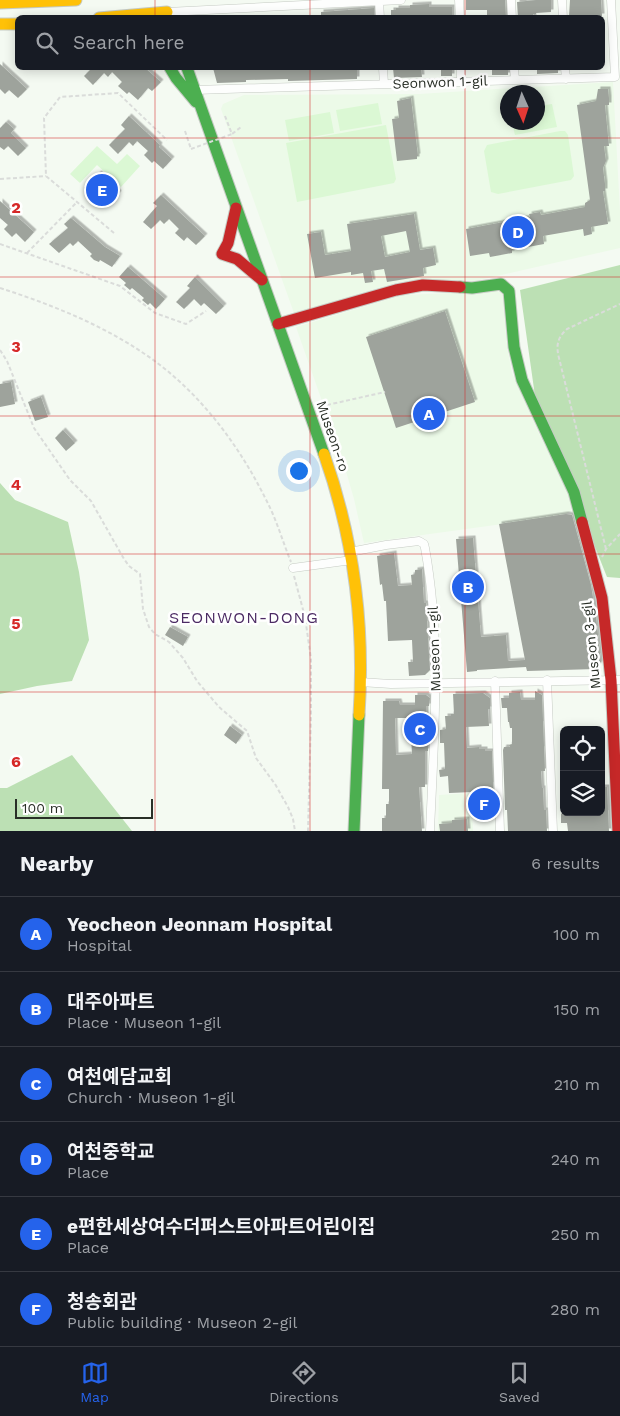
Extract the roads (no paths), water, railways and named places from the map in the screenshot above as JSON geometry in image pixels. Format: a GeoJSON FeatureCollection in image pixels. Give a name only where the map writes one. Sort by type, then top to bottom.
{"type":"FeatureCollection","features":[{"type":"Feature","properties":{"kind":"street"},"geometry":{"type":"LineString","coordinates":[[0,3],[76,0]]}},
{"type":"Feature","properties":{"kind":"street"},"geometry":{"type":"LineString","coordinates":[[125,15],[233,4],[401,0]]}},
{"type":"Feature","properties":{"kind":"street"},"geometry":{"type":"LineString","coordinates":[[460,0],[460,15]]}},
{"type":"Feature","properties":{"kind":"street"},"geometry":{"type":"LineString","coordinates":[[511,0],[512,15]]}},
{"type":"Feature","properties":{"kind":"street"},"geometry":{"type":"LineString","coordinates":[[562,0],[563,15]]}},
{"type":"Feature","properties":{"kind":"street","name":"Seonwon 1-gil"},"geometry":{"type":"LineString","coordinates":[[195,90],[615,77],[612,0]]}},
{"type":"Feature","properties":{"kind":"street"},"geometry":{"type":"LineString","coordinates":[[378,1],[380,15]]}},
{"type":"Feature","properties":{"kind":"street"},"geometry":{"type":"LineString","coordinates":[[0,24],[15,24]]}},
{"type":"Feature","properties":{"kind":"street"},"geometry":{"type":"LineString","coordinates":[[171,70],[202,110]]}},
{"type":"Feature","properties":{"kind":"street","name":"Museon-ro"},"geometry":{"type":"LineString","coordinates":[[188,70],[329,469],[341,510],[351,556],[360,627],[360,682],[354,831]]}},
{"type":"Feature","properties":{"kind":"street","name":"Seonwon 1-gil"},"geometry":{"type":"LineString","coordinates":[[383,70],[384,84]]}},
{"type":"Feature","properties":{"kind":"street"},"geometry":{"type":"LineString","coordinates":[[461,70],[461,82]]}},
{"type":"Feature","properties":{"kind":"street"},"geometry":{"type":"LineString","coordinates":[[514,70],[515,80]]}},
{"type":"Feature","properties":{"kind":"street"},"geometry":{"type":"LineString","coordinates":[[565,70],[566,78]]}},
{"type":"Feature","properties":{"kind":"street"},"geometry":{"type":"LineString","coordinates":[[236,206],[228,243],[222,254],[237,259],[262,281]]}},
{"type":"Feature","properties":{"kind":"street","name":"Museon 3-gil"},"geometry":{"type":"LineString","coordinates":[[278,324],[396,290],[423,285],[472,288],[501,284],[507,287],[509,291],[514,346],[522,380],[574,492],[602,598],[616,680],[618,831]]}},
{"type":"Feature","properties":{"kind":"street","name":"Museon 1-gil"},"geometry":{"type":"LineString","coordinates":[[351,556],[386,545],[419,541],[424,544],[434,617],[436,683],[430,831]]}},
{"type":"Feature","properties":{"kind":"street"},"geometry":{"type":"LineString","coordinates":[[293,568],[351,556]]}},
{"type":"Feature","properties":{"kind":"street"},"geometry":{"type":"LineString","coordinates":[[547,680],[553,831]]}},
{"type":"Feature","properties":{"kind":"street"},"geometry":{"type":"LineString","coordinates":[[360,682],[436,683],[616,680]]}},
{"type":"Feature","properties":{"kind":"street"},"geometry":{"type":"LineString","coordinates":[[495,681],[500,831]]}},
{"type":"Feature","properties":{"kind":"place","name":"e편한세상여수더퍼스트아파트어린이집"},"geometry":{"type":"Point","coordinates":[102,190]}},
{"type":"Feature","properties":{"kind":"place","name":"여천중학교"},"geometry":{"type":"Point","coordinates":[518,232]}},
{"type":"Feature","properties":{"kind":"place","name":"Yeocheon Jeonnam Hospital"},"geometry":{"type":"Point","coordinates":[429,414]}},
{"type":"Feature","properties":{"kind":"place","name":"대주아파트"},"geometry":{"type":"Point","coordinates":[468,587]}},
{"type":"Feature","properties":{"kind":"place","name":"여천예담교회"},"geometry":{"type":"Point","coordinates":[420,729]}},
{"type":"Feature","properties":{"kind":"place","name":"청송회관"},"geometry":{"type":"Point","coordinates":[484,804]}},
{"type":"Feature","properties":{"kind":"district","name":"SEONWON-DONG"},"geometry":{"type":"Point","coordinates":[244,617]}}]}
